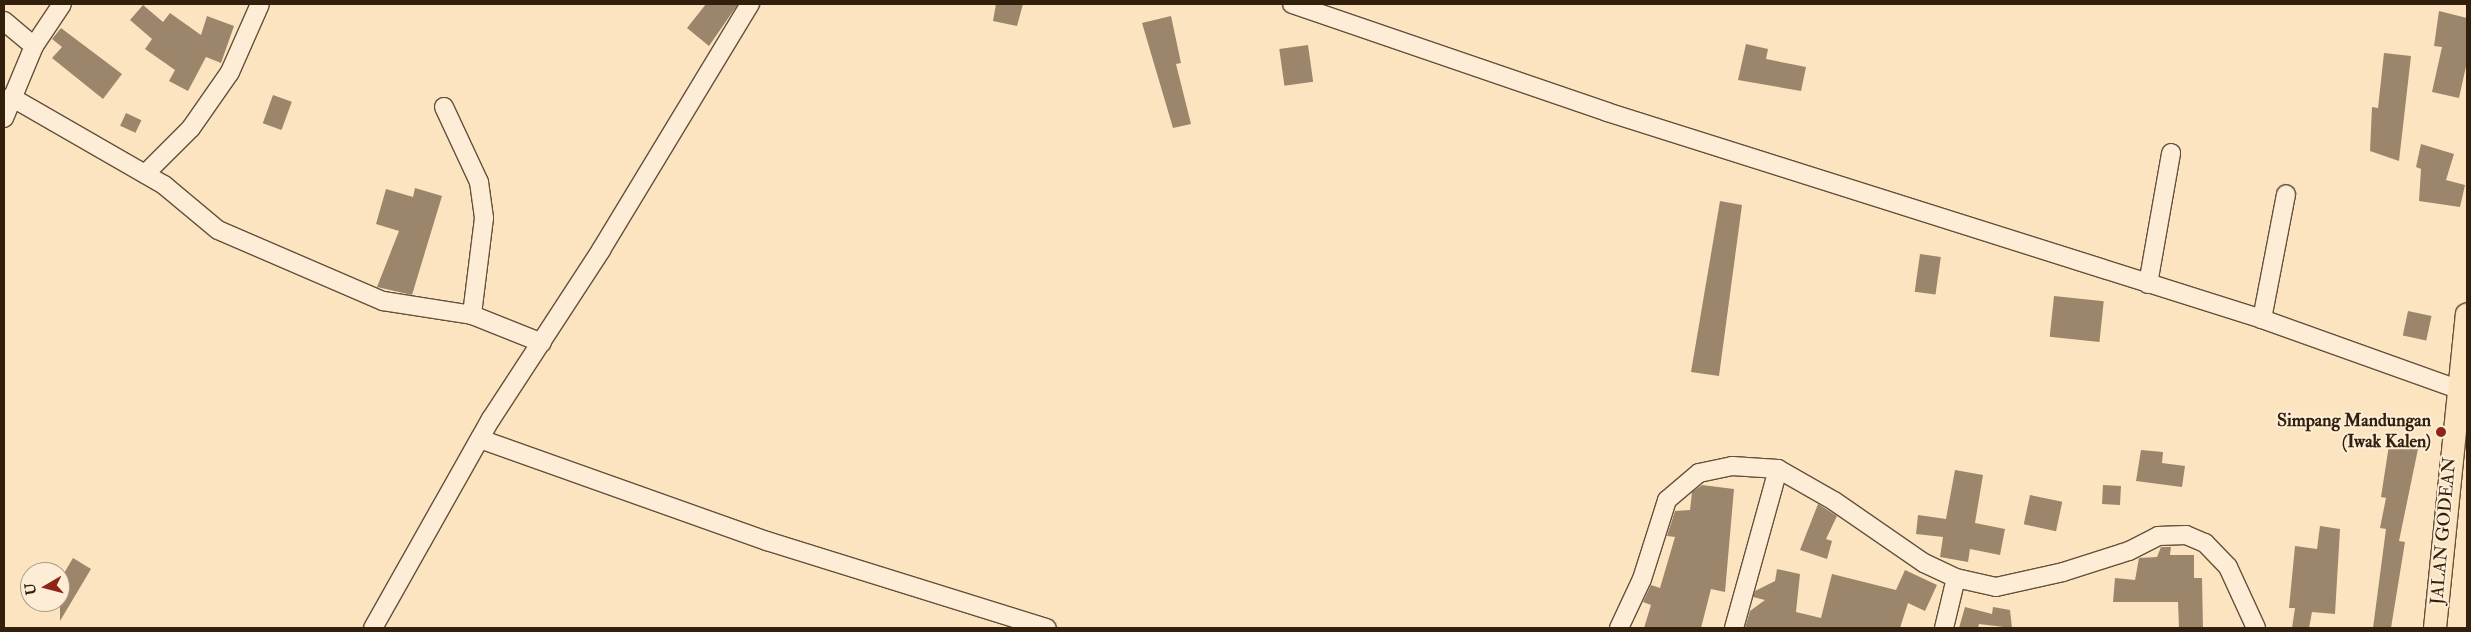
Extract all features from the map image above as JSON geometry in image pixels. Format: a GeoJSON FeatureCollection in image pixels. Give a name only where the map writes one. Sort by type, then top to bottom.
{"type":"FeatureCollection","features":[{"type":"Feature","properties":{"kind":"main road","name":"JALAN GODEAN"},"geometry":{"type":"LineString","coordinates":[[2435,628],[2458,389],[2467,322]]}},
{"type":"Feature","properties":{"kind":"street"},"geometry":{"type":"LineString","coordinates":[[4,118],[11,97],[34,46],[62,4]]}},
{"type":"Feature","properties":{"kind":"street"},"geometry":{"type":"LineString","coordinates":[[145,174],[191,128],[230,72],[260,4]]}},
{"type":"Feature","properties":{"kind":"street"},"geometry":{"type":"LineString","coordinates":[[373,628],[480,438],[715,68],[750,4]]}},
{"type":"Feature","properties":{"kind":"street"},"geometry":{"type":"LineString","coordinates":[[1292,4],[1607,112],[2262,319],[2458,389]]}},
{"type":"Feature","properties":{"kind":"street"},"geometry":{"type":"LineString","coordinates":[[4,21],[34,46]]}},
{"type":"Feature","properties":{"kind":"street"},"geometry":{"type":"LineString","coordinates":[[11,97],[145,174],[218,230],[383,301],[472,315],[542,343]]}},
{"type":"Feature","properties":{"kind":"street"},"geometry":{"type":"LineString","coordinates":[[444,107],[479,182],[484,218],[472,315]]}},
{"type":"Feature","properties":{"kind":"street"},"geometry":{"type":"LineString","coordinates":[[2148,284],[2170,153]]}},
{"type":"Feature","properties":{"kind":"street"},"geometry":{"type":"LineString","coordinates":[[2262,319],[2286,194]]}},
{"type":"Feature","properties":{"kind":"street"},"geometry":{"type":"LineString","coordinates":[[480,438],[767,541],[1047,628]]}},
{"type":"Feature","properties":{"kind":"street"},"geometry":{"type":"LineString","coordinates":[[1619,628],[1673,492],[1698,474],[1732,466],[1778,470],[1956,578],[1996,587],[2030,582],[2129,551],[2158,536],[2180,533],[2205,543],[2228,568],[2256,628]]}},
{"type":"Feature","properties":{"kind":"street"},"geometry":{"type":"LineString","coordinates":[[1734,628],[1778,470]]}},
{"type":"Feature","properties":{"kind":"street"},"geometry":{"type":"LineString","coordinates":[[1944,628],[1956,578]]}},
{"type":"Feature","properties":{"kind":"building"},"geometry":{"type":"Polygon","coordinates":[[[706,4],[738,4],[709,46],[687,28],[706,4]]]}},
{"type":"Feature","properties":{"kind":"building"},"geometry":{"type":"Polygon","coordinates":[[[996,4],[1023,4],[1017,26],[993,21],[996,4]]]}},
{"type":"Feature","properties":{"kind":"building"},"geometry":{"type":"Polygon","coordinates":[[[143,5],[163,22],[170,13],[201,35],[207,16],[234,26],[221,63],[206,57],[188,91],[169,81],[175,70],[145,49],[152,39],[130,20],[143,5]]]}},
{"type":"Feature","properties":{"kind":"building"},"geometry":{"type":"Polygon","coordinates":[[[2439,11],[2467,18],[2467,62],[2459,98],[2432,92],[2442,47],[2434,46],[2439,11]]]}},
{"type":"Feature","properties":{"kind":"building"},"geometry":{"type":"Polygon","coordinates":[[[1171,16],[1181,63],[1176,64],[1191,124],[1173,128],[1142,23],[1171,16]]]}},
{"type":"Feature","properties":{"kind":"building"},"geometry":{"type":"Polygon","coordinates":[[[61,28],[122,74],[103,99],[52,58],[62,47],[52,39],[61,28]]]}},
{"type":"Feature","properties":{"kind":"building"},"geometry":{"type":"Polygon","coordinates":[[[1746,44],[1768,49],[1766,59],[1806,67],[1801,91],[1738,80],[1746,44]]]}},
{"type":"Feature","properties":{"kind":"building"},"geometry":{"type":"Polygon","coordinates":[[[1308,45],[1313,82],[1284,86],[1279,49],[1308,45]]]}},
{"type":"Feature","properties":{"kind":"building"},"geometry":{"type":"Polygon","coordinates":[[[2384,53],[2411,56],[2399,161],[2370,151],[2372,107],[2378,108],[2384,53]]]}},
{"type":"Feature","properties":{"kind":"building"},"geometry":{"type":"Polygon","coordinates":[[[273,95],[292,102],[282,130],[263,123],[273,95]]]}},
{"type":"Feature","properties":{"kind":"building"},"geometry":{"type":"Polygon","coordinates":[[[126,113],[141,120],[135,133],[120,126],[126,113]]]}},
{"type":"Feature","properties":{"kind":"building"},"geometry":{"type":"Polygon","coordinates":[[[2421,144],[2454,154],[2446,180],[2465,185],[2460,207],[2419,201],[2421,169],[2416,167],[2421,144]]]}},
{"type":"Feature","properties":{"kind":"building"},"geometry":{"type":"Polygon","coordinates":[[[415,188],[442,196],[412,295],[377,287],[399,231],[376,224],[386,189],[413,197],[415,188]]]}},
{"type":"Feature","properties":{"kind":"building"},"geometry":{"type":"Polygon","coordinates":[[[1720,201],[1742,205],[1719,376],[1691,372],[1720,201]]]}},
{"type":"Feature","properties":{"kind":"building"},"geometry":{"type":"Polygon","coordinates":[[[1920,254],[1941,257],[1936,295],[1915,292],[1920,254]]]}},
{"type":"Feature","properties":{"kind":"building"},"geometry":{"type":"Polygon","coordinates":[[[2054,296],[2104,301],[2099,342],[2050,337],[2054,296]]]}},
{"type":"Feature","properties":{"kind":"building"},"geometry":{"type":"Polygon","coordinates":[[[2408,311],[2431,316],[2426,340],[2403,335],[2408,311]]]}},
{"type":"Feature","properties":{"kind":"building"},"geometry":{"type":"Polygon","coordinates":[[[2389,445],[2418,449],[2399,541],[2405,542],[2391,628],[2373,628],[2386,529],[2380,528],[2386,498],[2381,497],[2389,445]]]}},
{"type":"Feature","properties":{"kind":"building"},"geometry":{"type":"Polygon","coordinates":[[[2141,450],[2163,452],[2162,463],[2185,466],[2182,487],[2136,481],[2141,450]]]}},
{"type":"Feature","properties":{"kind":"building"},"geometry":{"type":"Polygon","coordinates":[[[1955,470],[1983,475],[1975,523],[2005,529],[2000,555],[1970,549],[1968,562],[1940,557],[1943,537],[1916,534],[1918,515],[1946,519],[1955,470]]]}},
{"type":"Feature","properties":{"kind":"building"},"geometry":{"type":"Polygon","coordinates":[[[1702,485],[1734,489],[1725,592],[1711,589],[1701,628],[1644,628],[1651,605],[1643,602],[1651,585],[1660,588],[1675,537],[1667,536],[1675,511],[1690,510],[1692,492],[1702,485]]]}},
{"type":"Feature","properties":{"kind":"building"},"geometry":{"type":"Polygon","coordinates":[[[2103,485],[2121,486],[2120,505],[2102,504],[2103,485]]]}},
{"type":"Feature","properties":{"kind":"building"},"geometry":{"type":"Polygon","coordinates":[[[2030,495],[2062,502],[2056,531],[2024,524],[2030,495]]]}},
{"type":"Feature","properties":{"kind":"building"},"geometry":{"type":"Polygon","coordinates":[[[1818,504],[1837,516],[1826,539],[1832,541],[1827,559],[1800,550],[1818,504]]]}},
{"type":"Feature","properties":{"kind":"building"},"geometry":{"type":"Polygon","coordinates":[[[2320,526],[2340,529],[2335,614],[2312,612],[2309,628],[2292,628],[2295,608],[2289,608],[2295,546],[2317,549],[2320,526]]]}},
{"type":"Feature","properties":{"kind":"building"},"geometry":{"type":"Polygon","coordinates":[[[2161,547],[2171,547],[2170,555],[2194,555],[2194,578],[2202,578],[2203,628],[2179,628],[2178,602],[2113,602],[2115,578],[2135,580],[2139,558],[2157,557],[2161,547]]]}},
{"type":"Feature","properties":{"kind":"building"},"geometry":{"type":"Polygon","coordinates":[[[73,558],[91,569],[70,604],[70,563],[73,558]]]}},
{"type":"Feature","properties":{"kind":"building"},"geometry":{"type":"Polygon","coordinates":[[[1777,569],[1800,574],[1796,612],[1821,618],[1832,574],[1896,590],[1905,570],[1937,585],[1925,611],[1908,603],[1900,628],[1745,628],[1750,611],[1765,600],[1753,597],[1755,591],[1775,581],[1777,569]]]}},
{"type":"Feature","properties":{"kind":"building"},"geometry":{"type":"Polygon","coordinates":[[[1965,607],[1992,614],[1993,607],[2010,610],[2012,628],[1979,624],[1978,628],[1959,628],[1965,607]]]}},
{"type":"Feature","properties":{"kind":"building"},"geometry":{"type":"Polygon","coordinates":[[[60,612],[65,612],[60,621],[60,612]]]}},
{"type":"Feature","properties":{"kind":"place","name":"Simpang Mandungan (Iwak Kalen)"},"geometry":{"type":"Point","coordinates":[2441,432]}}]}
